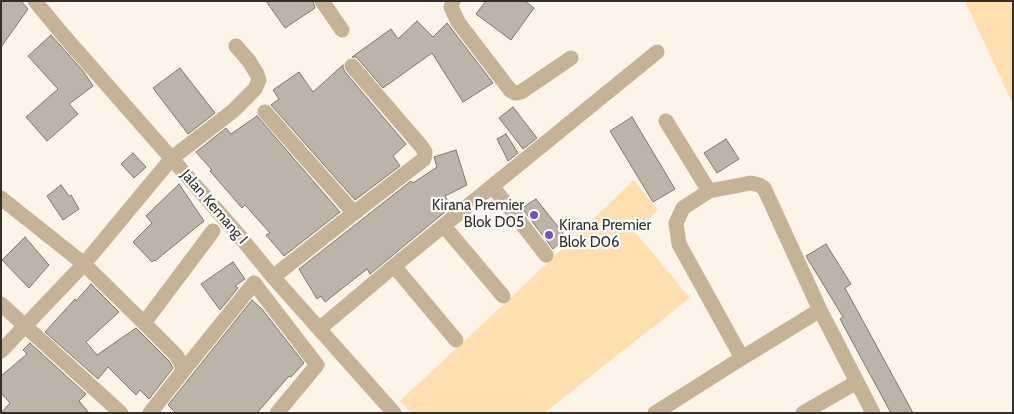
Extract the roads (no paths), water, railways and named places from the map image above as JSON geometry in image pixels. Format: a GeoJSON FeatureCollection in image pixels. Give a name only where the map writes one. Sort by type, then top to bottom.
{"type":"FeatureCollection","features":[{"type":"Feature","properties":{"kind":"street","name":"Jalan Kemang I"},"geometry":{"type":"LineString","coordinates":[[35,1],[273,277],[394,413]]}},
{"type":"Feature","properties":{"kind":"street"},"geometry":{"type":"LineString","coordinates":[[322,1],[342,30]]}},
{"type":"Feature","properties":{"kind":"street"},"geometry":{"type":"LineString","coordinates":[[453,1],[451,7],[458,22],[514,93],[521,92],[571,58]]}},
{"type":"Feature","properties":{"kind":"street"},"geometry":{"type":"LineString","coordinates":[[1,351],[84,264],[172,158],[233,111],[255,89],[259,80],[257,74],[236,46]]}},
{"type":"Feature","properties":{"kind":"street"},"geometry":{"type":"LineString","coordinates":[[319,329],[658,52]]}},
{"type":"Feature","properties":{"kind":"street"},"geometry":{"type":"LineString","coordinates":[[273,277],[424,158],[425,152],[421,146],[352,66]]}},
{"type":"Feature","properties":{"kind":"street"},"geometry":{"type":"LineString","coordinates":[[265,112],[354,213]]}},
{"type":"Feature","properties":{"kind":"street"},"geometry":{"type":"LineString","coordinates":[[666,121],[709,191]]}},
{"type":"Feature","properties":{"kind":"street"},"geometry":{"type":"LineString","coordinates":[[742,358],[679,244],[676,223],[683,208],[709,191],[751,183],[764,188],[820,310],[873,413]]}},
{"type":"Feature","properties":{"kind":"street"},"geometry":{"type":"LineString","coordinates":[[493,187],[546,255]]}},
{"type":"Feature","properties":{"kind":"street"},"geometry":{"type":"LineString","coordinates":[[1,198],[84,264],[144,323],[176,355],[183,367],[180,375]]}},
{"type":"Feature","properties":{"kind":"street"},"geometry":{"type":"LineString","coordinates":[[444,226],[503,296]]}},
{"type":"Feature","properties":{"kind":"street"},"geometry":{"type":"LineString","coordinates":[[144,323],[213,231]]}},
{"type":"Feature","properties":{"kind":"street"},"geometry":{"type":"LineString","coordinates":[[394,266],[456,340]]}},
{"type":"Feature","properties":{"kind":"street"},"geometry":{"type":"LineString","coordinates":[[150,413],[254,283],[317,366],[277,413]]}},
{"type":"Feature","properties":{"kind":"street"},"geometry":{"type":"LineString","coordinates":[[1,304],[122,413]]}},
{"type":"Feature","properties":{"kind":"street"},"geometry":{"type":"LineString","coordinates":[[656,413],[820,310]]}},
{"type":"Feature","properties":{"kind":"street"},"geometry":{"type":"LineString","coordinates":[[803,413],[857,382]]}},
{"type":"Feature","properties":{"kind":"place","name":"Kirana Premier Blok D05"},"geometry":{"type":"Point","coordinates":[534,215]}},
{"type":"Feature","properties":{"kind":"place","name":"Kirana Premier Blok D06"},"geometry":{"type":"Point","coordinates":[549,235]}}]}
